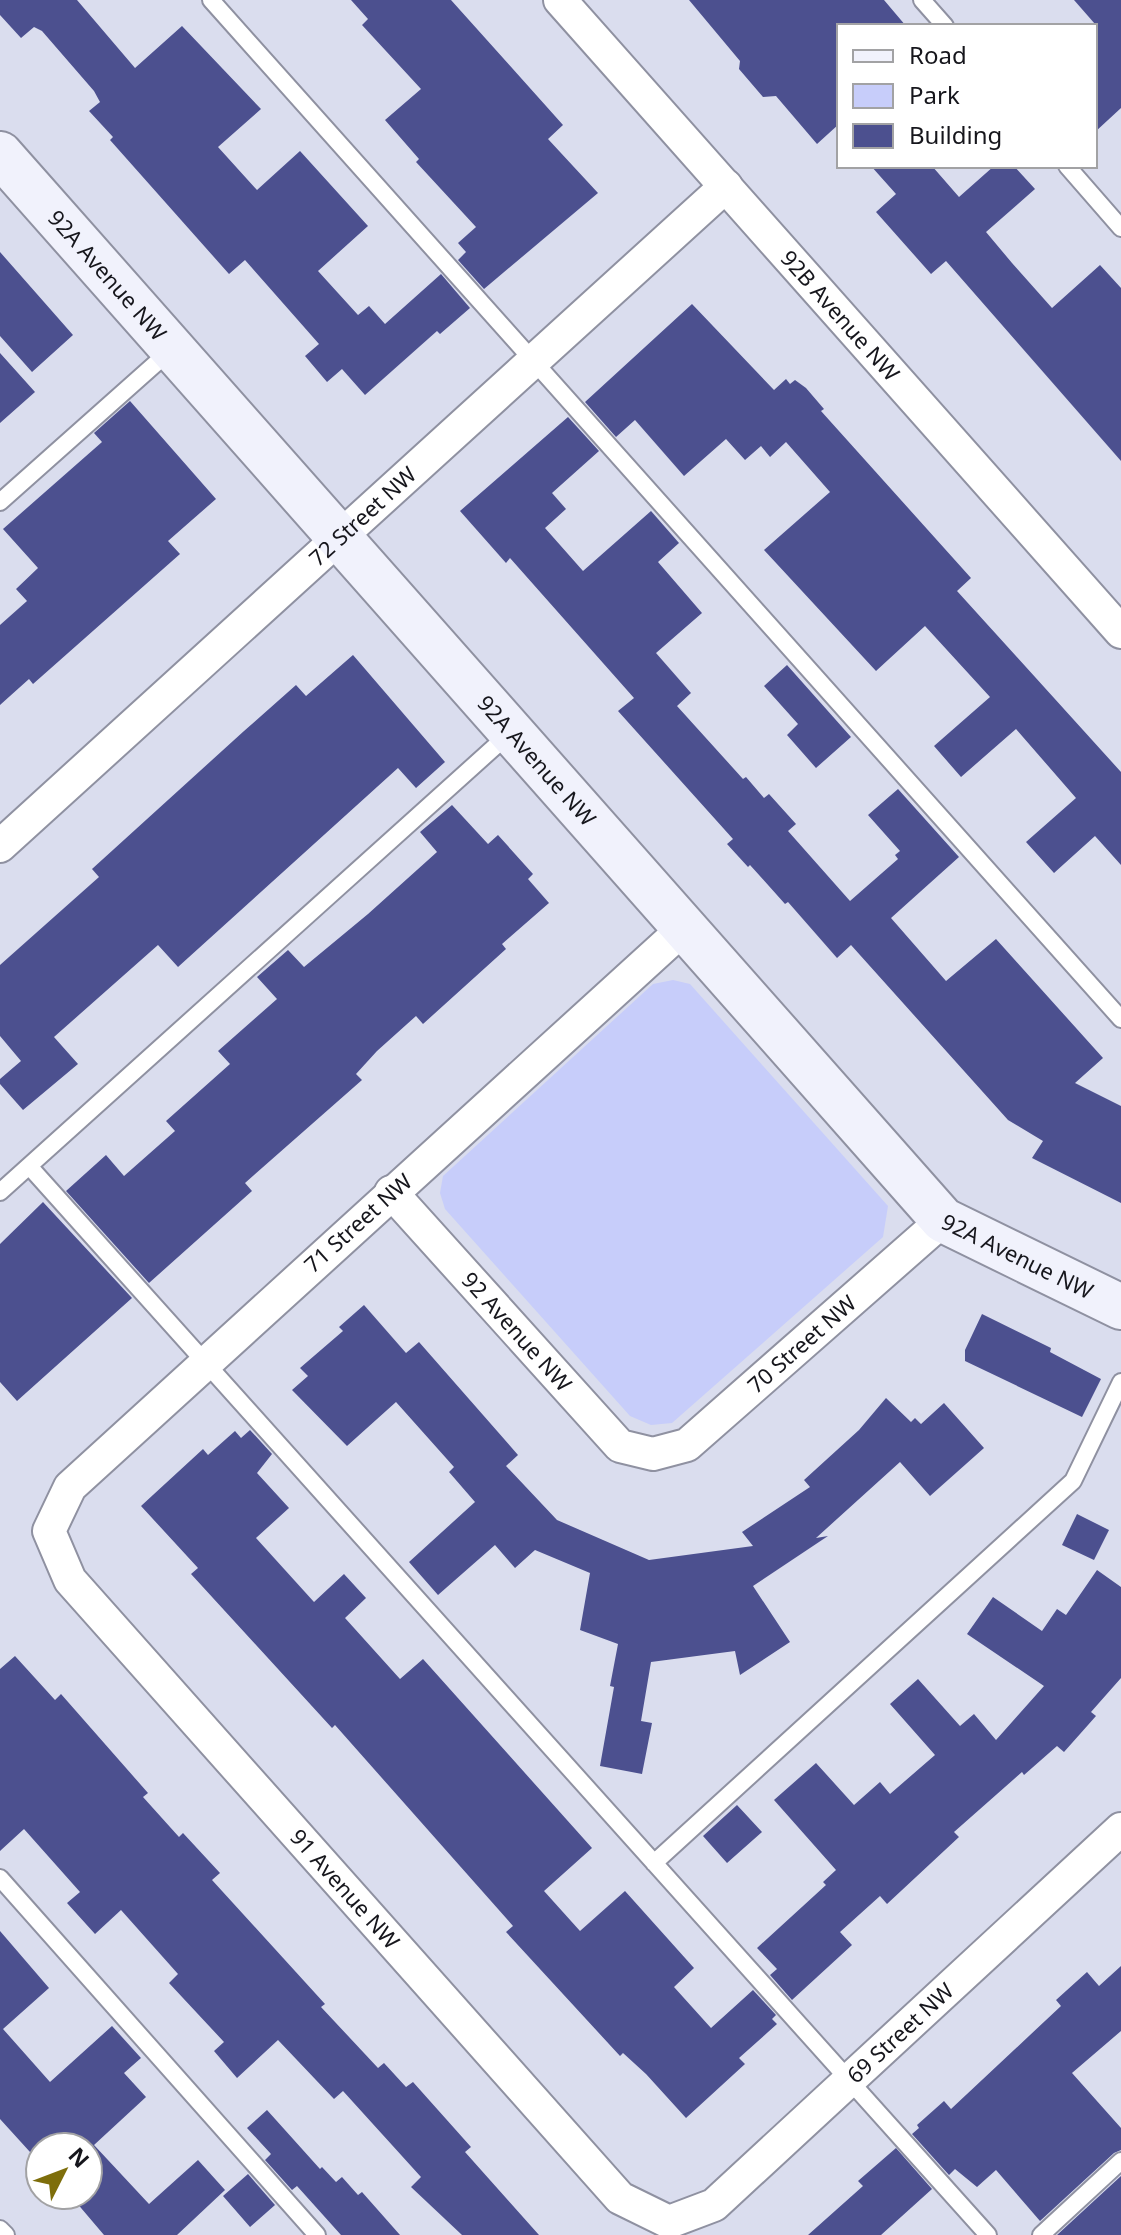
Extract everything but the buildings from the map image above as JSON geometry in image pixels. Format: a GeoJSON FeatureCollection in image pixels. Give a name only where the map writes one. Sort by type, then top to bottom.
{"type":"FeatureCollection","features":[{"type":"Feature","properties":{"kind":"street","name":"92B Avenue NW"},"geometry":{"type":"LineString","coordinates":[[560,0],[1121,632]]}},
{"type":"Feature","properties":{"kind":"street","name":"92A Avenue NW"},"geometry":{"type":"LineString","coordinates":[[0,154],[943,1220],[1121,1307]]}},
{"type":"Feature","properties":{"kind":"street","name":"72 Street NW"},"geometry":{"type":"LineString","coordinates":[[0,846],[726,186]]}},
{"type":"Feature","properties":{"kind":"street","name":"71 Street NW"},"geometry":{"type":"LineString","coordinates":[[49,1531],[70,1487],[684,928]]}},
{"type":"Feature","properties":{"kind":"street","name":"92 Avenue NW"},"geometry":{"type":"LineString","coordinates":[[391,1192],[620,1446],[653,1454]]}},
{"type":"Feature","properties":{"kind":"street","name":"70 Street NW"},"geometry":{"type":"LineString","coordinates":[[653,1454],[687,1445],[943,1220]]}},
{"type":"Feature","properties":{"kind":"street","name":"91 Avenue NW"},"geometry":{"type":"LineString","coordinates":[[49,1531],[70,1580],[620,2198],[669,2222]]}},
{"type":"Feature","properties":{"kind":"street","name":"69 Street NW"},"geometry":{"type":"LineString","coordinates":[[669,2222],[714,2205],[1121,1829]]}},
{"type":"Feature","properties":{"kind":"lane"},"geometry":{"type":"LineString","coordinates":[[211,0],[1121,1019]]}},
{"type":"Feature","properties":{"kind":"lane"},"geometry":{"type":"LineString","coordinates":[[922,0],[943,24]]}},
{"type":"Feature","properties":{"kind":"lane"},"geometry":{"type":"LineString","coordinates":[[1069,168],[1121,228]]}},
{"type":"Feature","properties":{"kind":"lane"},"geometry":{"type":"LineString","coordinates":[[0,502],[172,348]]}},
{"type":"Feature","properties":{"kind":"lane"},"geometry":{"type":"LineString","coordinates":[[0,1192],[511,732]]}},
{"type":"Feature","properties":{"kind":"lane"},"geometry":{"type":"LineString","coordinates":[[29,1166],[988,2235]]}},
{"type":"Feature","properties":{"kind":"lane"},"geometry":{"type":"LineString","coordinates":[[654,1863],[1073,1481],[1121,1382]]}},
{"type":"Feature","properties":{"kind":"lane"},"geometry":{"type":"LineString","coordinates":[[0,1878],[317,2235]]}},
{"type":"Feature","properties":{"kind":"lane"},"geometry":{"type":"LineString","coordinates":[[1041,2235],[1121,2161]]}},
{"type":"Feature","properties":{"kind":"lane"},"geometry":{"type":"LineString","coordinates":[[0,2229],[6,2235]]}},
{"type":"Feature","properties":{"kind":"green space"},"geometry":{"type":"Polygon","coordinates":[[[673,980],[690,984],[888,1206],[883,1237],[672,1423],[651,1425],[630,1416],[445,1209],[440,1193],[443,1176],[653,984],[673,980]]]}}]}
